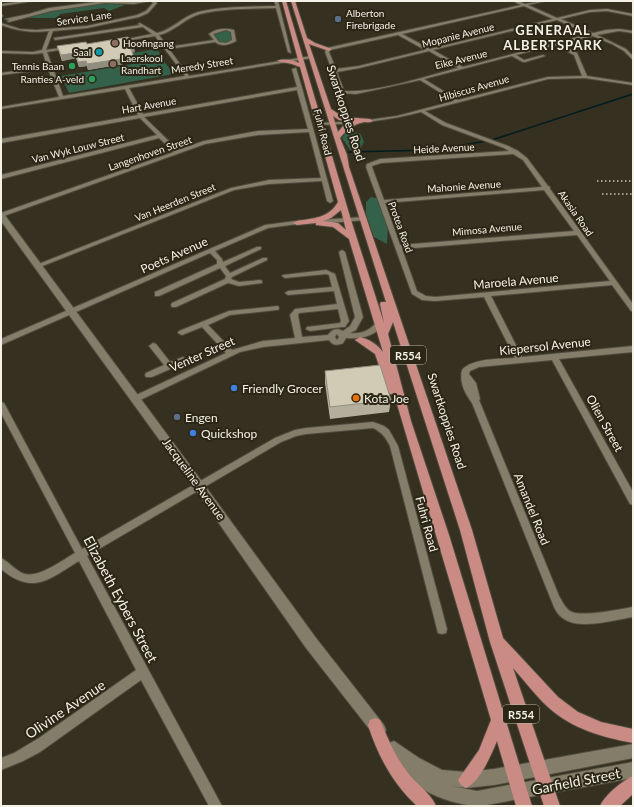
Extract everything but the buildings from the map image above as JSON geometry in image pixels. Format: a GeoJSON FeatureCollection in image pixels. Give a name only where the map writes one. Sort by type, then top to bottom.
{"type":"FeatureCollection","features":[{"type":"Feature","properties":{"kind":"main road","name":"R554"},"geometry":{"type":"LineString","coordinates":[[284,1],[347,220],[384,334],[406,421],[443,535],[522,799]]}},
{"type":"Feature","properties":{"kind":"main road","name":"Swartkoppies Road"},"geometry":{"type":"LineString","coordinates":[[293,1],[337,138],[344,155],[346,167],[466,530],[497,642],[552,806]]}},
{"type":"Feature","properties":{"kind":"main road"},"geometry":{"type":"LineString","coordinates":[[304,38],[313,44],[329,48]]}},
{"type":"Feature","properties":{"kind":"main road"},"geometry":{"type":"LineString","coordinates":[[282,61],[299,51]]}},
{"type":"Feature","properties":{"kind":"main road"},"geometry":{"type":"LineString","coordinates":[[282,61],[293,62],[304,67]]}},
{"type":"Feature","properties":{"kind":"main road"},"geometry":{"type":"LineString","coordinates":[[329,110],[341,119],[370,121]]}},
{"type":"Feature","properties":{"kind":"main road"},"geometry":{"type":"LineString","coordinates":[[337,138],[345,127],[361,122]]}},
{"type":"Feature","properties":{"kind":"main road"},"geometry":{"type":"LineString","coordinates":[[297,223],[331,217],[338,211],[342,202]]}},
{"type":"Feature","properties":{"kind":"main road"},"geometry":{"type":"LineString","coordinates":[[307,222],[328,223],[335,225],[353,238]]}},
{"type":"Feature","properties":{"kind":"main road"},"geometry":{"type":"LineString","coordinates":[[384,282],[382,295],[389,321],[384,334]]}},
{"type":"Feature","properties":{"kind":"main road"},"geometry":{"type":"LineString","coordinates":[[358,338],[376,349],[379,353],[406,421]]}},
{"type":"Feature","properties":{"kind":"main road"},"geometry":{"type":"LineString","coordinates":[[497,642],[553,702],[574,717],[600,729],[633,736]]}},
{"type":"Feature","properties":{"kind":"main road"},"geometry":{"type":"LineString","coordinates":[[466,780],[484,755],[499,719]]}},
{"type":"Feature","properties":{"kind":"main road"},"geometry":{"type":"LineString","coordinates":[[375,725],[386,755],[409,787],[428,806]]}},
{"type":"Feature","properties":{"kind":"main road"},"geometry":{"type":"LineString","coordinates":[[608,806],[633,784]]}},
{"type":"Feature","properties":{"kind":"street"},"geometry":{"type":"LineString","coordinates":[[1,5],[32,1]]}},
{"type":"Feature","properties":{"kind":"street"},"geometry":{"type":"LineString","coordinates":[[4,19],[30,16],[49,9],[105,2],[126,4],[149,1]]}},
{"type":"Feature","properties":{"kind":"street","name":"Service Lane"},"geometry":{"type":"LineString","coordinates":[[1,24],[4,19],[20,30],[50,30],[87,27],[131,18],[147,12],[155,3],[153,1]]}},
{"type":"Feature","properties":{"kind":"street"},"geometry":{"type":"LineString","coordinates":[[276,1],[290,52]]}},
{"type":"Feature","properties":{"kind":"street"},"geometry":{"type":"LineString","coordinates":[[515,1],[622,48],[633,59]]}},
{"type":"Feature","properties":{"kind":"street"},"geometry":{"type":"LineString","coordinates":[[334,71],[327,52],[329,48],[544,1]]}},
{"type":"Feature","properties":{"kind":"street"},"geometry":{"type":"LineString","coordinates":[[114,41],[157,35],[167,32],[188,17],[199,13],[227,9],[277,7]]}},
{"type":"Feature","properties":{"kind":"street","name":"Mopanie Avenue"},"geometry":{"type":"LineString","coordinates":[[334,71],[600,10],[633,15]]}},
{"type":"Feature","properties":{"kind":"street"},"geometry":{"type":"LineString","coordinates":[[131,18],[157,35],[187,76]]}},
{"type":"Feature","properties":{"kind":"street"},"geometry":{"type":"LineString","coordinates":[[55,39],[144,26]]}},
{"type":"Feature","properties":{"kind":"street"},"geometry":{"type":"LineString","coordinates":[[167,48],[215,41],[221,44],[232,43],[234,41],[233,32],[226,29],[214,31],[211,35],[215,41]]}},
{"type":"Feature","properties":{"kind":"street"},"geometry":{"type":"LineString","coordinates":[[50,30],[44,52],[62,97]]}},
{"type":"Feature","properties":{"kind":"street","name":"Eike Avenue"},"geometry":{"type":"LineString","coordinates":[[334,71],[341,89],[345,93],[356,93],[421,79],[610,31],[633,32]]}},
{"type":"Feature","properties":{"kind":"street"},"geometry":{"type":"LineString","coordinates":[[398,33],[462,68]]}},
{"type":"Feature","properties":{"kind":"street"},"geometry":{"type":"LineString","coordinates":[[556,44],[576,54],[585,77]]}},
{"type":"Feature","properties":{"kind":"street"},"geometry":{"type":"LineString","coordinates":[[1,52],[44,52],[75,47]]}},
{"type":"Feature","properties":{"kind":"street"},"geometry":{"type":"LineString","coordinates":[[512,55],[524,61],[543,56]]}},
{"type":"Feature","properties":{"kind":"street","name":"Meredy Street"},"geometry":{"type":"LineString","coordinates":[[1,108],[187,76],[311,57]]}},
{"type":"Feature","properties":{"kind":"street"},"geometry":{"type":"LineString","coordinates":[[1,74],[50,66]]}},
{"type":"Feature","properties":{"kind":"street","name":"Fuhri Road"},"geometry":{"type":"LineString","coordinates":[[294,69],[330,201]]}},
{"type":"Feature","properties":{"kind":"street","name":"Hibiscus Avenue"},"geometry":{"type":"LineString","coordinates":[[320,124],[370,121],[423,112],[541,79],[585,77],[633,83]]}},
{"type":"Feature","properties":{"kind":"street"},"geometry":{"type":"LineString","coordinates":[[421,79],[459,102]]}},
{"type":"Feature","properties":{"kind":"street"},"geometry":{"type":"LineString","coordinates":[[126,87],[141,116],[178,152]]}},
{"type":"Feature","properties":{"kind":"street","name":"Hart Avenue"},"geometry":{"type":"LineString","coordinates":[[1,141],[300,88]]}},
{"type":"Feature","properties":{"kind":"street","name":"Akasia Road"},"geometry":{"type":"LineString","coordinates":[[423,112],[444,124],[516,152],[532,166],[633,309]]}},
{"type":"Feature","properties":{"kind":"street","name":"Langenhoven Street"},"geometry":{"type":"LineString","coordinates":[[1,215],[204,143],[246,135],[311,130]]}},
{"type":"Feature","properties":{"kind":"street","name":"Van Wyk Louw Street"},"geometry":{"type":"LineString","coordinates":[[1,177],[160,136]]}},
{"type":"Feature","properties":{"kind":"street","name":"Heide Avenue"},"geometry":{"type":"LineString","coordinates":[[372,163],[516,152]]}},
{"type":"Feature","properties":{"kind":"street","name":"Protea Road"},"geometry":{"type":"LineString","coordinates":[[372,163],[369,167],[413,290],[419,296]]}},
{"type":"Feature","properties":{"kind":"street","name":"Van Heerden Street"},"geometry":{"type":"LineString","coordinates":[[38,266],[233,189],[269,182],[324,179]]}},
{"type":"Feature","properties":{"kind":"street","name":"Mahonie Avenue"},"geometry":{"type":"LineString","coordinates":[[382,202],[548,188]]}},
{"type":"Feature","properties":{"kind":"street","name":"Jacqueline Avenue"},"geometry":{"type":"LineString","coordinates":[[1,215],[199,486],[311,643],[375,725],[406,768],[418,778],[441,791],[477,799],[522,799]]}},
{"type":"Feature","properties":{"kind":"street","name":"Poets Avenue"},"geometry":{"type":"LineString","coordinates":[[1,342],[269,225],[364,218]]}},
{"type":"Feature","properties":{"kind":"street","name":"Mimosa Avenue"},"geometry":{"type":"LineString","coordinates":[[398,247],[578,233]]}},
{"type":"Feature","properties":{"kind":"street"},"geometry":{"type":"LineString","coordinates":[[157,294],[259,248]]}},
{"type":"Feature","properties":{"kind":"street"},"geometry":{"type":"LineString","coordinates":[[209,252],[214,262],[220,265],[231,283],[238,284],[260,282]]}},
{"type":"Feature","properties":{"kind":"street"},"geometry":{"type":"LineString","coordinates":[[342,252],[359,317],[353,328],[343,336]]}},
{"type":"Feature","properties":{"kind":"street"},"geometry":{"type":"LineString","coordinates":[[174,305],[265,259]]}},
{"type":"Feature","properties":{"kind":"street"},"geometry":{"type":"LineString","coordinates":[[285,276],[329,273],[333,276],[345,321],[342,325],[310,329]]}},
{"type":"Feature","properties":{"kind":"street","name":"Maroela Avenue"},"geometry":{"type":"LineString","coordinates":[[419,296],[435,299],[614,283]]}},
{"type":"Feature","properties":{"kind":"street"},"geometry":{"type":"LineString","coordinates":[[288,293],[336,289]]}},
{"type":"Feature","properties":{"kind":"street"},"geometry":{"type":"LineString","coordinates":[[488,295],[519,360]]}},
{"type":"Feature","properties":{"kind":"street"},"geometry":{"type":"LineString","coordinates":[[299,340],[294,315],[297,311],[341,306]]}},
{"type":"Feature","properties":{"kind":"street"},"geometry":{"type":"LineString","coordinates":[[182,333],[232,312],[276,308]]}},
{"type":"Feature","properties":{"kind":"street"},"geometry":{"type":"LineString","coordinates":[[203,324],[231,353]]}},
{"type":"Feature","properties":{"kind":"street"},"geometry":{"type":"LineString","coordinates":[[358,338],[367,336],[380,324]]}},
{"type":"Feature","properties":{"kind":"street"},"geometry":{"type":"LineString","coordinates":[[353,328],[358,338],[366,340],[384,334]]}},
{"type":"Feature","properties":{"kind":"street","name":"Venter Street"},"geometry":{"type":"LineString","coordinates":[[135,399],[231,353],[257,345],[331,338],[336,341],[343,336],[358,338]]}},
{"type":"Feature","properties":{"kind":"street"},"geometry":{"type":"LineString","coordinates":[[153,346],[169,366]]}},
{"type":"Feature","properties":{"kind":"street","name":"Kiepersol Avenue"},"geometry":{"type":"LineString","coordinates":[[465,375],[466,370],[472,366],[633,349]]}},
{"type":"Feature","properties":{"kind":"street","name":"Olien Street"},"geometry":{"type":"LineString","coordinates":[[554,357],[633,500]]}},
{"type":"Feature","properties":{"kind":"street"},"geometry":{"type":"LineString","coordinates":[[149,376],[180,361],[189,373]]}},
{"type":"Feature","properties":{"kind":"street","name":"Amandel Road"},"geometry":{"type":"LineString","coordinates":[[465,375],[468,389],[476,402],[555,599],[563,611],[568,616],[574,618],[633,612]]}},
{"type":"Feature","properties":{"kind":"street","name":"Elizabeth Eybers Street"},"geometry":{"type":"LineString","coordinates":[[1,405],[216,806]]}},
{"type":"Feature","properties":{"kind":"street","name":"Fuhri Road"},"geometry":{"type":"LineString","coordinates":[[199,486],[278,440],[295,433],[364,425],[372,425],[382,428],[390,437],[394,446],[442,629]]}},
{"type":"Feature","properties":{"kind":"street"},"geometry":{"type":"LineString","coordinates":[[1,563],[17,576],[27,580],[32,580],[45,575],[199,486]]}},
{"type":"Feature","properties":{"kind":"street","name":"Olivine Avenue"},"geometry":{"type":"LineString","coordinates":[[1,764],[18,758],[45,742],[120,690],[143,672]]}},
{"type":"Feature","properties":{"kind":"street","name":"Jacqueline Avenue"},"geometry":{"type":"LineString","coordinates":[[387,741],[414,763],[440,777],[466,780],[633,751]]}},
{"type":"Feature","properties":{"kind":"street","name":"Garfield Street"},"geometry":{"type":"LineString","coordinates":[[522,799],[545,786],[633,770]]}},
{"type":"Feature","properties":{"kind":"green space"},"geometry":{"type":"Polygon","coordinates":[[[108,3],[125,5],[109,11],[104,8],[60,14],[58,18],[26,18],[46,11],[108,3]]]}},
{"type":"Feature","properties":{"kind":"green space"},"geometry":{"type":"Polygon","coordinates":[[[227,30],[231,32],[232,40],[228,43],[220,42],[213,35],[218,31],[227,30]]]}},
{"type":"Feature","properties":{"kind":"green space"},"geometry":{"type":"Polygon","coordinates":[[[157,49],[161,55],[159,56],[161,58],[144,60],[142,58],[116,62],[113,56],[157,49]]]}},
{"type":"Feature","properties":{"kind":"green space"},"geometry":{"type":"Polygon","coordinates":[[[162,59],[174,74],[69,93],[61,76],[162,59]]]}},
{"type":"Feature","properties":{"kind":"green space"},"geometry":{"type":"Polygon","coordinates":[[[346,131],[360,133],[364,142],[360,149],[350,150],[342,138],[346,131]]]}},
{"type":"Feature","properties":{"kind":"green space"},"geometry":{"type":"Polygon","coordinates":[[[371,197],[380,199],[388,225],[387,244],[374,237],[366,215],[366,202],[371,197]]]}},
{"type":"Feature","properties":{"kind":"waterway"},"geometry":{"type":"LineString","coordinates":[[492,140],[633,94]]}},
{"type":"Feature","properties":{"kind":"waterway"},"geometry":{"type":"LineString","coordinates":[[349,152],[432,150],[487,141]]}},
{"type":"Feature","properties":{"kind":"railway"},"geometry":{"type":"LineString","coordinates":[[597,181],[633,181]]}},
{"type":"Feature","properties":{"kind":"railway"},"geometry":{"type":"LineString","coordinates":[[602,194],[633,194]]}},
{"type":"Feature","properties":{"kind":"place","name":"Alberton Firebrigade"},"geometry":{"type":"Point","coordinates":[338,19]}},
{"type":"Feature","properties":{"kind":"place","name":"Hoofingang"},"geometry":{"type":"Point","coordinates":[115,43]}},
{"type":"Feature","properties":{"kind":"place","name":"Saal"},"geometry":{"type":"Point","coordinates":[99,52]}},
{"type":"Feature","properties":{"kind":"place","name":"Laerskool Randhart"},"geometry":{"type":"Point","coordinates":[113,64]}},
{"type":"Feature","properties":{"kind":"place","name":"Tennis Baan"},"geometry":{"type":"Point","coordinates":[72,66]}},
{"type":"Feature","properties":{"kind":"place","name":"Ranties A-veld"},"geometry":{"type":"Point","coordinates":[92,79]}},
{"type":"Feature","properties":{"kind":"place","name":"Friendly Grocer"},"geometry":{"type":"Point","coordinates":[234,388]}},
{"type":"Feature","properties":{"kind":"place","name":"Kota Joe"},"geometry":{"type":"Point","coordinates":[356,398]}},
{"type":"Feature","properties":{"kind":"place","name":"Engen"},"geometry":{"type":"Point","coordinates":[177,417]}},
{"type":"Feature","properties":{"kind":"place","name":"Quickshop"},"geometry":{"type":"Point","coordinates":[193,433]}},
{"type":"Feature","properties":{"kind":"district","name":"GENERAAL ALBERTSPARK"},"geometry":{"type":"Point","coordinates":[553,38]}}]}
